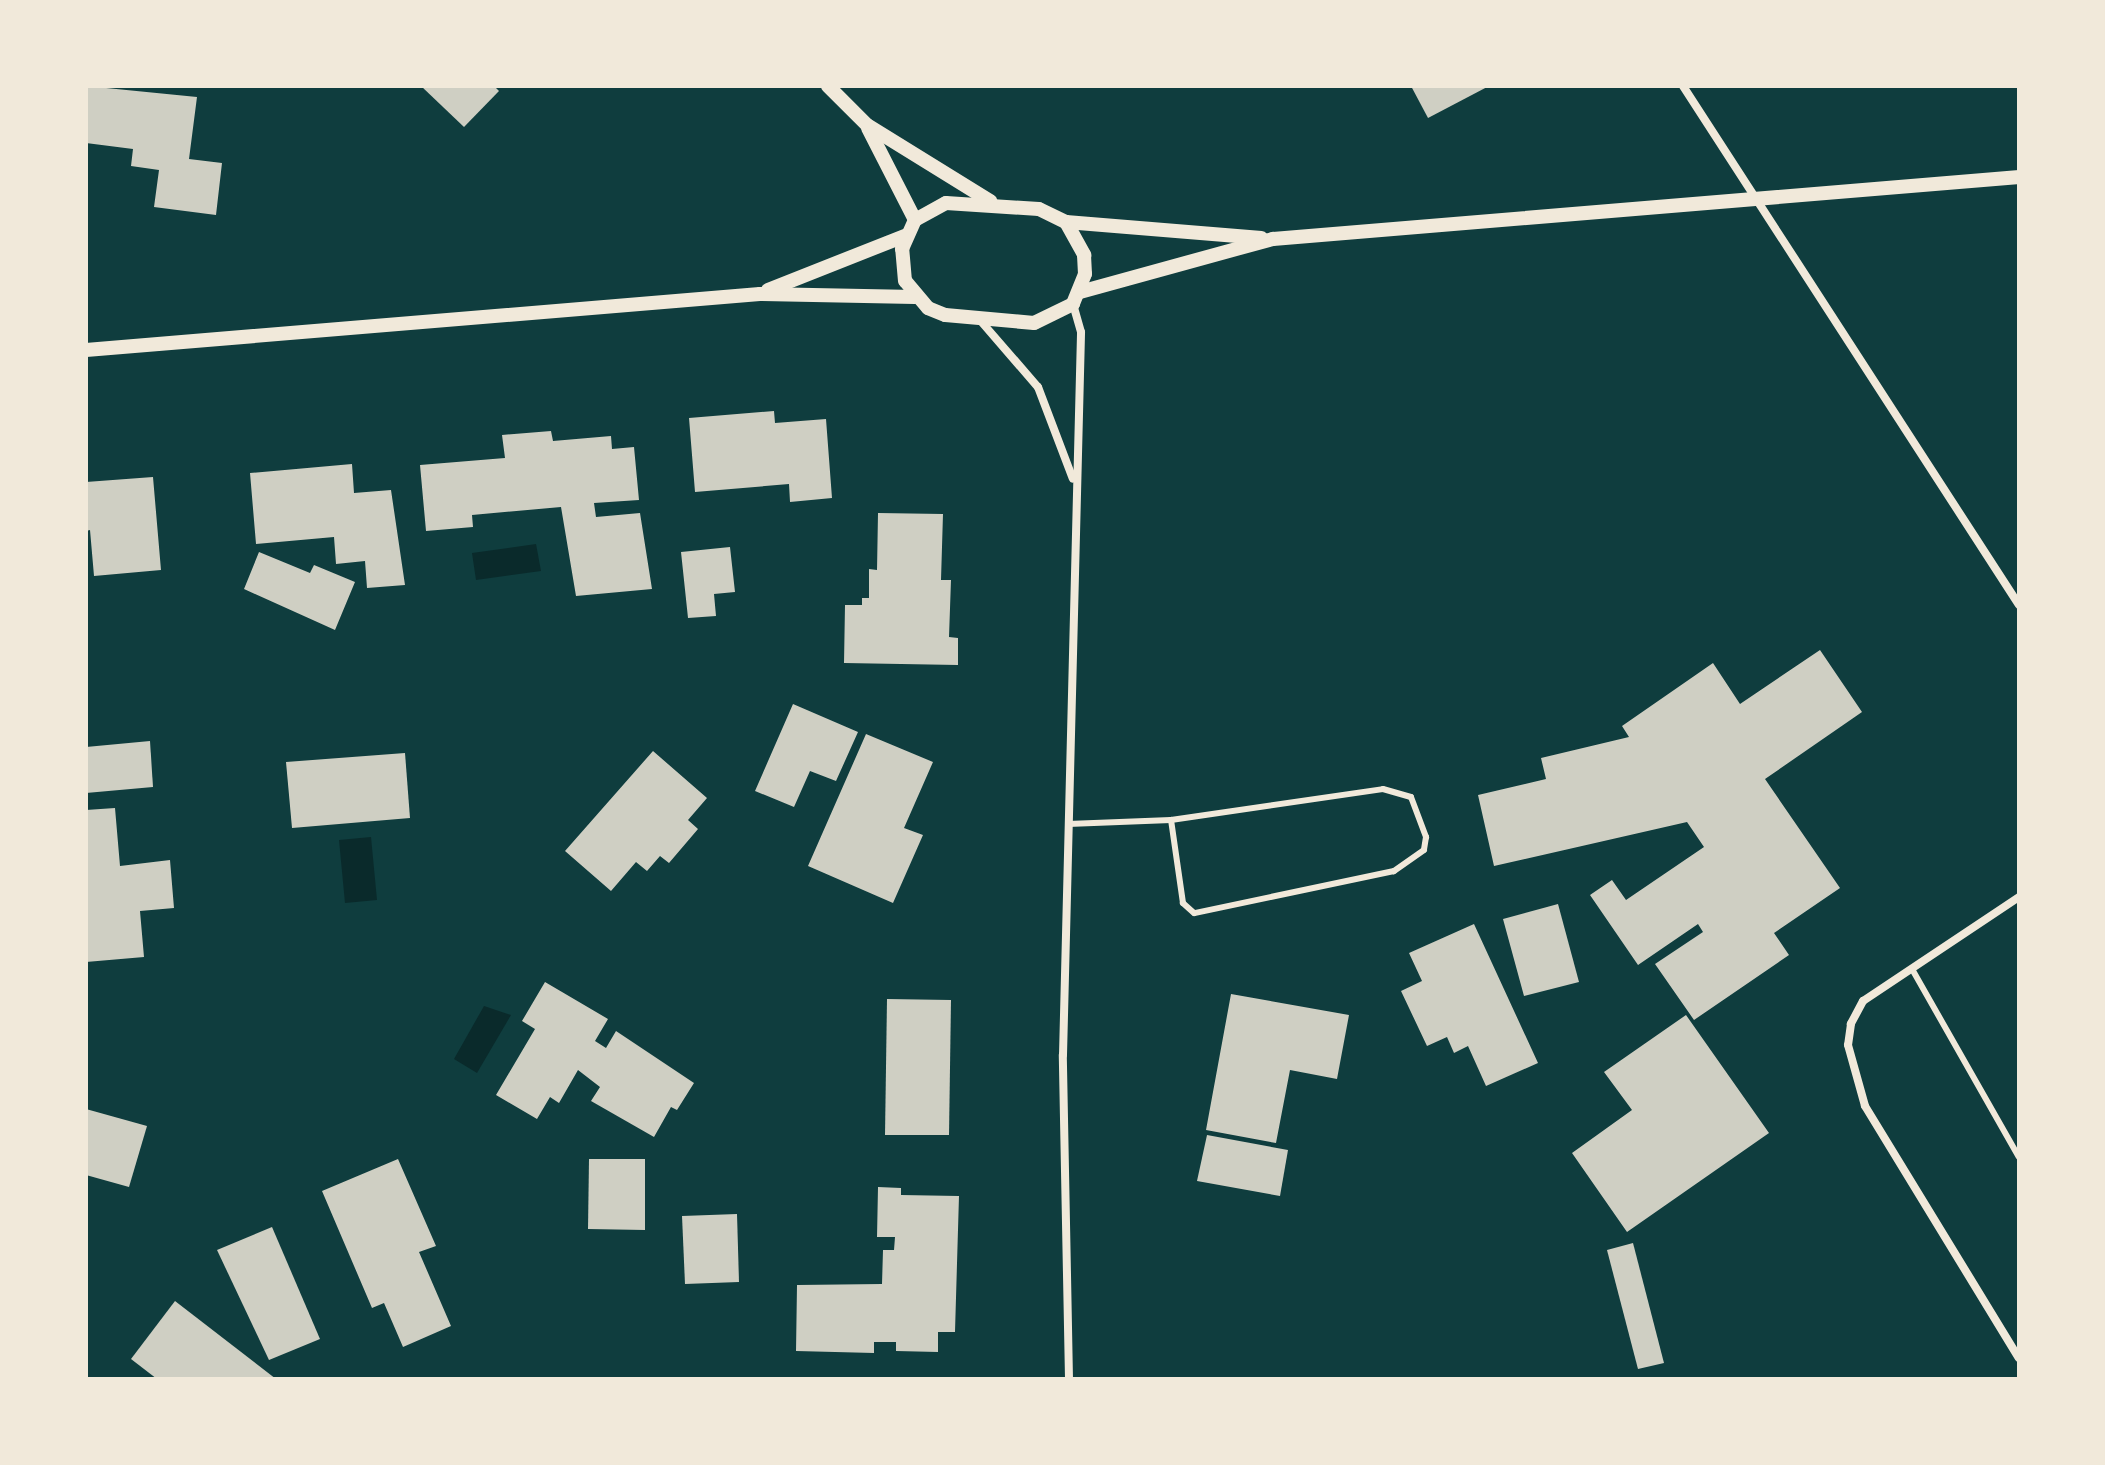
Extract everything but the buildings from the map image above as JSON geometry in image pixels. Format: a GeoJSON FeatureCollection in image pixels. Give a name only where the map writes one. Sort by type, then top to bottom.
{"type":"FeatureCollection","features":[{"type":"Feature","properties":{"kind":"street"},"geometry":{"type":"LineString","coordinates":[[828,86],[867,125],[993,203]]}},
{"type":"Feature","properties":{"kind":"street"},"geometry":{"type":"LineString","coordinates":[[1683,86],[2019,605]]}},
{"type":"Feature","properties":{"kind":"street"},"geometry":{"type":"LineString","coordinates":[[867,125],[915,220]]}},
{"type":"Feature","properties":{"kind":"street"},"geometry":{"type":"LineString","coordinates":[[915,297],[902,264],[907,235],[915,220],[946,203],[993,203],[1039,209],[1066,222],[1273,239],[2019,177]]}},
{"type":"Feature","properties":{"kind":"street"},"geometry":{"type":"LineString","coordinates":[[1066,222],[1084,255],[1076,298],[1081,332],[1063,1055],[1069,1379]]}},
{"type":"Feature","properties":{"kind":"street"},"geometry":{"type":"LineString","coordinates":[[760,294],[907,235]]}},
{"type":"Feature","properties":{"kind":"street"},"geometry":{"type":"LineString","coordinates":[[86,350],[760,294],[915,297],[945,315],[1034,323],[1076,298],[1273,239]]}},
{"type":"Feature","properties":{"kind":"street"},"geometry":{"type":"LineString","coordinates":[[979,319],[1038,387],[1056,423],[1076,487]]}},
{"type":"Feature","properties":{"kind":"street"},"geometry":{"type":"LineString","coordinates":[[2019,897],[1863,1001],[1851,1024],[1851,1068],[1865,1106],[2019,1358]]}},
{"type":"Feature","properties":{"kind":"lane"},"geometry":{"type":"LineString","coordinates":[[1068,824],[1171,820],[1383,789],[1411,797],[1426,837],[1424,850],[1394,871],[1194,913],[1183,903],[1171,820]]}},
{"type":"Feature","properties":{"kind":"lane"},"geometry":{"type":"LineString","coordinates":[[1912,969],[2019,1157]]}},
{"type":"Feature","properties":{"kind":"water"},"geometry":{"type":"Polygon","coordinates":[[[536,544],[541,571],[476,580],[472,553],[536,544]]]}},
{"type":"Feature","properties":{"kind":"water"},"geometry":{"type":"Polygon","coordinates":[[[371,837],[377,900],[345,903],[339,840],[371,837]]]}},
{"type":"Feature","properties":{"kind":"water"},"geometry":{"type":"Polygon","coordinates":[[[484,1006],[511,1015],[477,1073],[454,1059],[484,1006]]]}}]}
